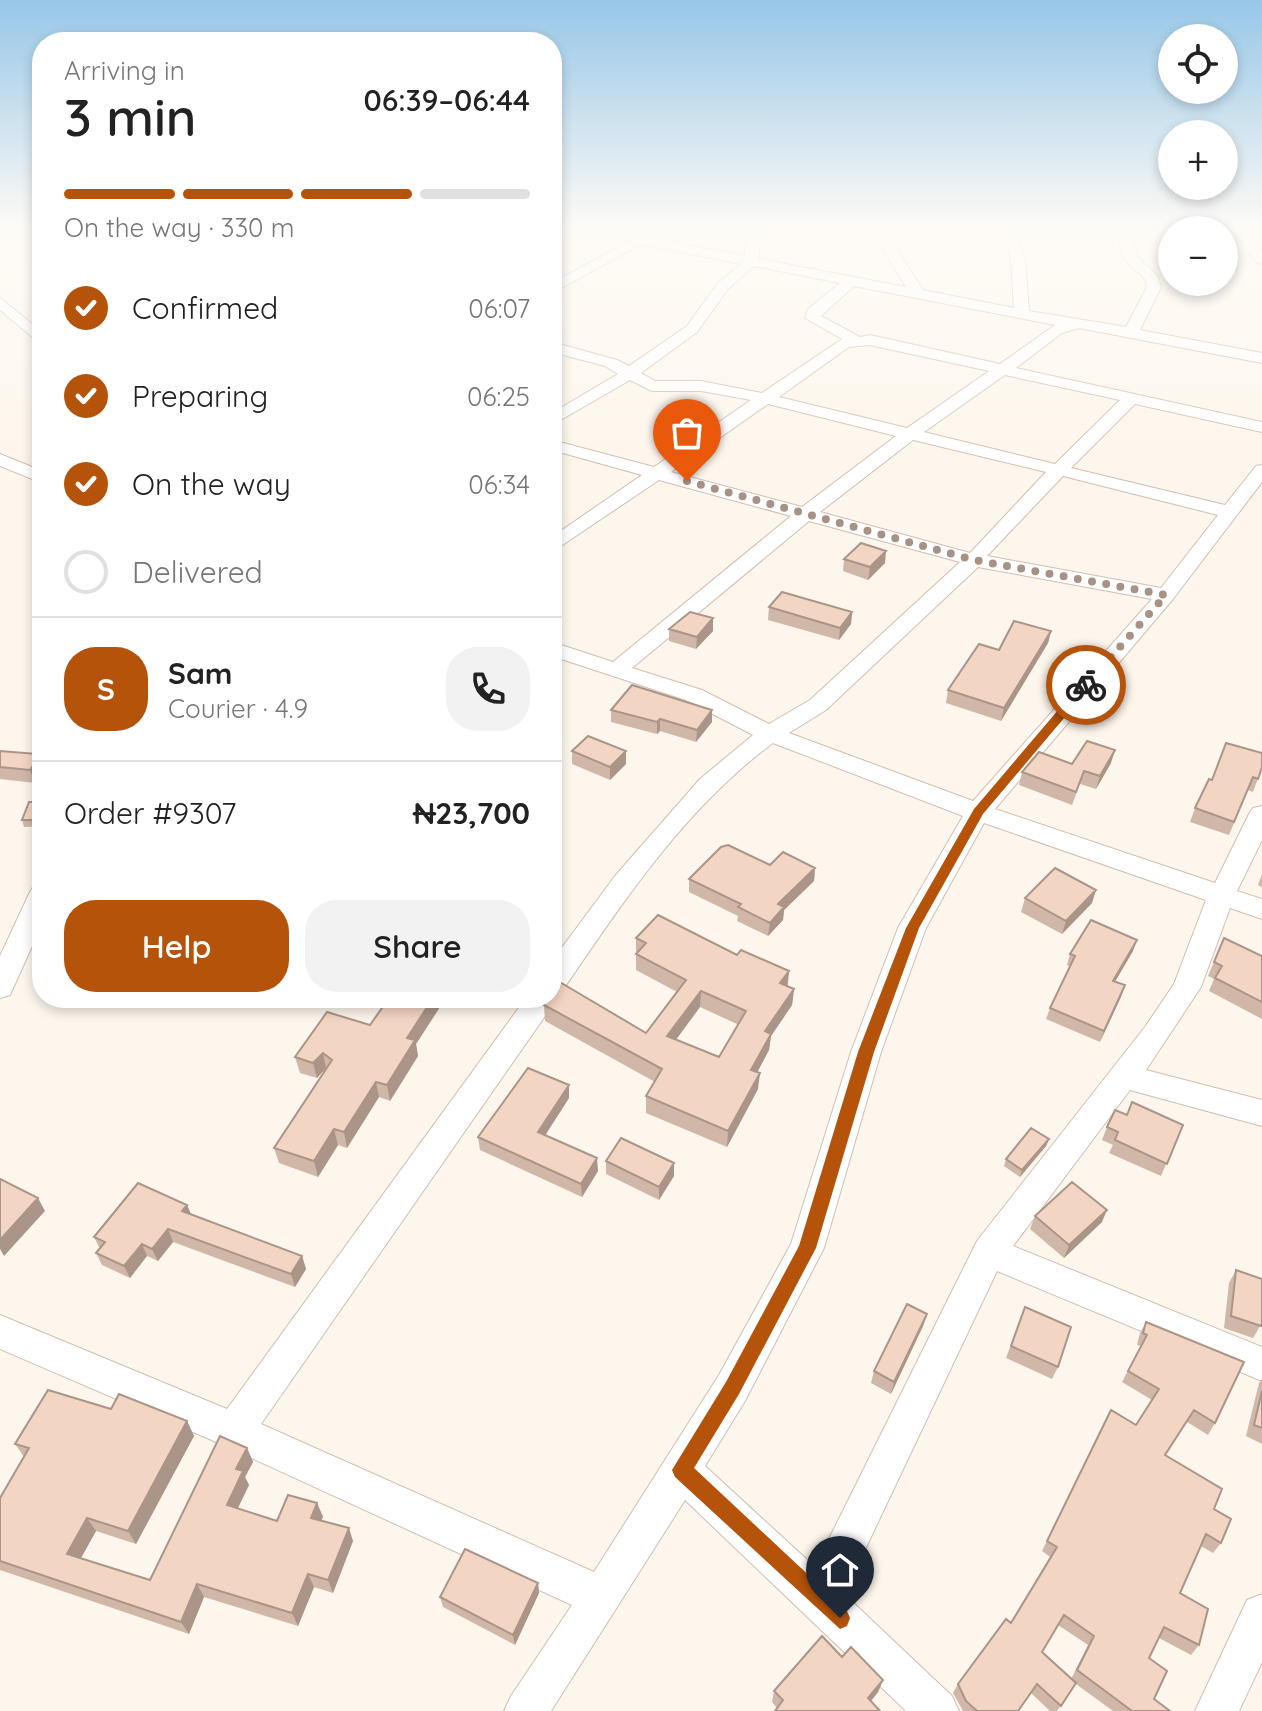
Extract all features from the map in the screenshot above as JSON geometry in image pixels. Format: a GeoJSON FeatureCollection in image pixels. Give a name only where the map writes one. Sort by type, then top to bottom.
{"type":"FeatureCollection","features":[{"type":"Feature","properties":{"kind":"street"},"geometry":{"type":"LineString","coordinates":[[6,308],[32,331]]}},
{"type":"Feature","properties":{"kind":"street"},"geometry":{"type":"LineString","coordinates":[[562,414],[627,375],[692,329],[707,308]]}},
{"type":"Feature","properties":{"kind":"street"},"geometry":{"type":"LineString","coordinates":[[818,308],[813,312],[813,318],[855,340]]}},
{"type":"Feature","properties":{"kind":"street"},"geometry":{"type":"LineString","coordinates":[[995,308],[1262,358]]}},
{"type":"Feature","properties":{"kind":"street"},"geometry":{"type":"LineString","coordinates":[[1022,308],[1022,313]]}},
{"type":"Feature","properties":{"kind":"street"},"geometry":{"type":"LineString","coordinates":[[1131,333],[1144,308]]}},
{"type":"Feature","properties":{"kind":"street"},"geometry":{"type":"LineString","coordinates":[[615,671],[911,432],[1044,342],[1061,325],[1070,323]]}},
{"type":"Feature","properties":{"kind":"street"},"geometry":{"type":"LineString","coordinates":[[562,539],[764,398],[845,343],[855,340],[870,340],[1262,427]]}},
{"type":"Feature","properties":{"kind":"street"},"geometry":{"type":"LineString","coordinates":[[562,350],[611,363],[627,375],[652,386],[701,386],[764,398],[1226,511]]}},
{"type":"Feature","properties":{"kind":"street"},"geometry":{"type":"LineString","coordinates":[[562,969],[630,874],[727,765],[818,705],[974,560],[1002,526],[1132,398]]}},
{"type":"Feature","properties":{"kind":"street"},"geometry":{"type":"LineString","coordinates":[[562,448],[974,560],[1166,595]]}},
{"type":"Feature","properties":{"kind":"street"},"geometry":{"type":"LineString","coordinates":[[0,459],[32,473]]}},
{"type":"Feature","properties":{"kind":"street"},"geometry":{"type":"LineString","coordinates":[[526,1711],[602,1597],[732,1388],[807,1248],[866,1052],[912,928],[978,812],[1166,595],[1208,543],[1226,511],[1262,470]]}},
{"type":"Feature","properties":{"kind":"street"},"geometry":{"type":"LineString","coordinates":[[562,659],[615,671],[694,695],[770,734],[978,812],[1262,909]]}},
{"type":"Feature","properties":{"kind":"street"},"geometry":{"type":"LineString","coordinates":[[820,1600],[989,1252],[1124,1076],[1187,987],[1221,897],[1262,814]]}},
{"type":"Feature","properties":{"kind":"street"},"geometry":{"type":"LineString","coordinates":[[0,987],[32,916]]}},
{"type":"Feature","properties":{"kind":"street"},"geometry":{"type":"LineString","coordinates":[[234,1431],[535,1008]]}},
{"type":"Feature","properties":{"kind":"street"},"geometry":{"type":"LineString","coordinates":[[1124,1076],[1262,1113]]}},
{"type":"Feature","properties":{"kind":"street"},"geometry":{"type":"LineString","coordinates":[[989,1252],[1262,1364]]}},
{"type":"Feature","properties":{"kind":"street"},"geometry":{"type":"LineString","coordinates":[[0,1332],[234,1431],[602,1597]]}},
{"type":"Feature","properties":{"kind":"street"},"geometry":{"type":"LineString","coordinates":[[681,1470],[937,1711]]}},
{"type":"Feature","properties":{"kind":"street"},"geometry":{"type":"LineString","coordinates":[[1217,1711],[1262,1615]]}},
{"type":"Feature","properties":{"kind":"building"},"geometry":{"type":"Polygon","coordinates":[[[861,543],[886,551],[870,567],[844,559],[861,543]]]}},
{"type":"Feature","properties":{"kind":"building"},"geometry":{"type":"Polygon","coordinates":[[[782,592],[852,612],[840,628],[769,607],[782,592]]]}},
{"type":"Feature","properties":{"kind":"building"},"geometry":{"type":"Polygon","coordinates":[[[690,612],[713,618],[697,637],[669,629],[690,612]]]}},
{"type":"Feature","properties":{"kind":"building"},"geometry":{"type":"Polygon","coordinates":[[[1014,621],[1051,631],[1004,708],[948,690],[979,644],[999,650],[1014,621]]]}},
{"type":"Feature","properties":{"kind":"building"},"geometry":{"type":"Polygon","coordinates":[[[632,685],[712,710],[697,730],[611,710],[632,685]]]}},
{"type":"Feature","properties":{"kind":"building"},"geometry":{"type":"Polygon","coordinates":[[[588,736],[626,751],[610,767],[572,751],[588,736]]]}},
{"type":"Feature","properties":{"kind":"building"},"geometry":{"type":"Polygon","coordinates":[[[1087,741],[1115,750],[1100,776],[1084,771],[1076,792],[1022,772],[1039,752],[1072,764],[1087,741]]]}},
{"type":"Feature","properties":{"kind":"building"},"geometry":{"type":"Polygon","coordinates":[[[1226,743],[1262,753],[1258,779],[1253,777],[1234,822],[1195,808],[1209,779],[1212,780],[1226,743]]]}},
{"type":"Feature","properties":{"kind":"building"},"geometry":{"type":"Polygon","coordinates":[[[0,751],[32,754],[32,767],[30,770],[0,767],[0,751]]]}},
{"type":"Feature","properties":{"kind":"building"},"geometry":{"type":"Polygon","coordinates":[[[29,802],[32,802],[32,820],[22,820],[29,802]]]}},
{"type":"Feature","properties":{"kind":"building"},"geometry":{"type":"Polygon","coordinates":[[[728,845],[770,865],[783,852],[815,868],[778,904],[784,907],[770,923],[738,907],[741,904],[689,879],[721,847],[728,845]]]}},
{"type":"Feature","properties":{"kind":"building"},"geometry":{"type":"Polygon","coordinates":[[[1055,868],[1096,890],[1066,921],[1025,898],[1055,868]]]}},
{"type":"Feature","properties":{"kind":"building"},"geometry":{"type":"Polygon","coordinates":[[[658,915],[737,955],[741,950],[789,971],[780,983],[794,989],[765,1031],[771,1034],[751,1070],[760,1073],[728,1131],[646,1096],[662,1069],[550,1008],[562,1008],[562,983],[646,1033],[686,980],[636,954],[646,943],[636,938],[658,915]],[[701,991],[667,1036],[719,1057],[746,1011],[701,991]]]}},
{"type":"Feature","properties":{"kind":"building"},"geometry":{"type":"Polygon","coordinates":[[[1091,920],[1137,940],[1113,981],[1125,985],[1104,1031],[1050,1008],[1075,956],[1070,954],[1091,920]]]}},
{"type":"Feature","properties":{"kind":"building"},"geometry":{"type":"Polygon","coordinates":[[[1224,938],[1262,956],[1262,1002],[1215,978],[1222,966],[1214,962],[1224,938]]]}},
{"type":"Feature","properties":{"kind":"building"},"geometry":{"type":"Polygon","coordinates":[[[382,1008],[426,1008],[407,1038],[415,1040],[387,1085],[376,1082],[344,1132],[334,1129],[314,1161],[274,1148],[332,1060],[323,1053],[313,1063],[295,1057],[327,1012],[370,1025],[382,1008]]]}},
{"type":"Feature","properties":{"kind":"building"},"geometry":{"type":"Polygon","coordinates":[[[528,1068],[569,1085],[538,1132],[597,1158],[581,1184],[478,1137],[528,1068]]]}},
{"type":"Feature","properties":{"kind":"building"},"geometry":{"type":"Polygon","coordinates":[[[1132,1102],[1183,1125],[1167,1164],[1115,1140],[1118,1132],[1107,1127],[1115,1110],[1127,1115],[1132,1102]]]}},
{"type":"Feature","properties":{"kind":"building"},"geometry":{"type":"Polygon","coordinates":[[[1031,1128],[1049,1139],[1022,1170],[1006,1159],[1031,1128]]]}},
{"type":"Feature","properties":{"kind":"building"},"geometry":{"type":"Polygon","coordinates":[[[621,1138],[674,1163],[659,1187],[606,1161],[621,1138]]]}},
{"type":"Feature","properties":{"kind":"building"},"geometry":{"type":"Polygon","coordinates":[[[0,1179],[38,1198],[0,1240],[0,1179]]]}},
{"type":"Feature","properties":{"kind":"building"},"geometry":{"type":"Polygon","coordinates":[[[1072,1182],[1107,1210],[1069,1245],[1035,1216],[1072,1182]]]}},
{"type":"Feature","properties":{"kind":"building"},"geometry":{"type":"Polygon","coordinates":[[[138,1183],[187,1205],[182,1211],[302,1256],[291,1274],[168,1229],[152,1249],[142,1244],[124,1266],[96,1253],[105,1242],[94,1237],[138,1183]]]}},
{"type":"Feature","properties":{"kind":"building"},"geometry":{"type":"Polygon","coordinates":[[[1236,1270],[1262,1279],[1261,1326],[1231,1316],[1236,1270]]]}},
{"type":"Feature","properties":{"kind":"building"},"geometry":{"type":"Polygon","coordinates":[[[907,1304],[927,1314],[894,1382],[874,1371],[907,1304]]]}},
{"type":"Feature","properties":{"kind":"building"},"geometry":{"type":"Polygon","coordinates":[[[1025,1307],[1071,1327],[1058,1367],[1011,1346],[1025,1307]]]}},
{"type":"Feature","properties":{"kind":"building"},"geometry":{"type":"Polygon","coordinates":[[[1146,1322],[1244,1362],[1215,1423],[1194,1410],[1165,1455],[1222,1489],[1214,1509],[1231,1519],[1221,1543],[1206,1534],[1180,1593],[1208,1609],[1199,1645],[1164,1627],[1149,1658],[1167,1671],[1154,1699],[1170,1711],[1132,1711],[1077,1670],[1094,1636],[1064,1615],[1042,1652],[1076,1683],[1061,1706],[1037,1684],[1018,1711],[977,1711],[966,1701],[958,1684],[1006,1619],[1011,1623],[1057,1547],[1047,1541],[1111,1410],[1136,1425],[1159,1389],[1128,1371],[1147,1335],[1143,1333],[1146,1322]]]}},
{"type":"Feature","properties":{"kind":"building"},"geometry":{"type":"Polygon","coordinates":[[[48,1390],[111,1409],[119,1394],[187,1421],[128,1531],[87,1518],[67,1554],[150,1580],[220,1436],[247,1448],[236,1469],[243,1471],[227,1505],[277,1521],[288,1495],[317,1503],[311,1518],[349,1528],[328,1580],[308,1574],[292,1613],[197,1584],[181,1622],[0,1561],[0,1498],[29,1448],[15,1444],[48,1390]]]}},
{"type":"Feature","properties":{"kind":"building"},"geometry":{"type":"Polygon","coordinates":[[[1262,1391],[1262,1428],[1254,1425],[1262,1391]]]}},
{"type":"Feature","properties":{"kind":"building"},"geometry":{"type":"Polygon","coordinates":[[[465,1549],[538,1583],[513,1635],[440,1597],[465,1549]]]}},
{"type":"Feature","properties":{"kind":"building"},"geometry":{"type":"Polygon","coordinates":[[[822,1636],[842,1657],[851,1647],[883,1680],[868,1698],[880,1711],[775,1711],[783,1700],[774,1691],[822,1636]]]}},
{"type":"Feature","properties":{"kind":"way so far"},"geometry":{"type":"LineString","coordinates":[[687,481],[974,560],[1166,595],[1086,685]]}},
{"type":"Feature","properties":{"kind":"route"},"geometry":{"type":"LineString","coordinates":[[840,1618],[681,1470],[732,1388],[807,1248],[866,1052],[912,928],[978,812],[1086,685]]}}]}
